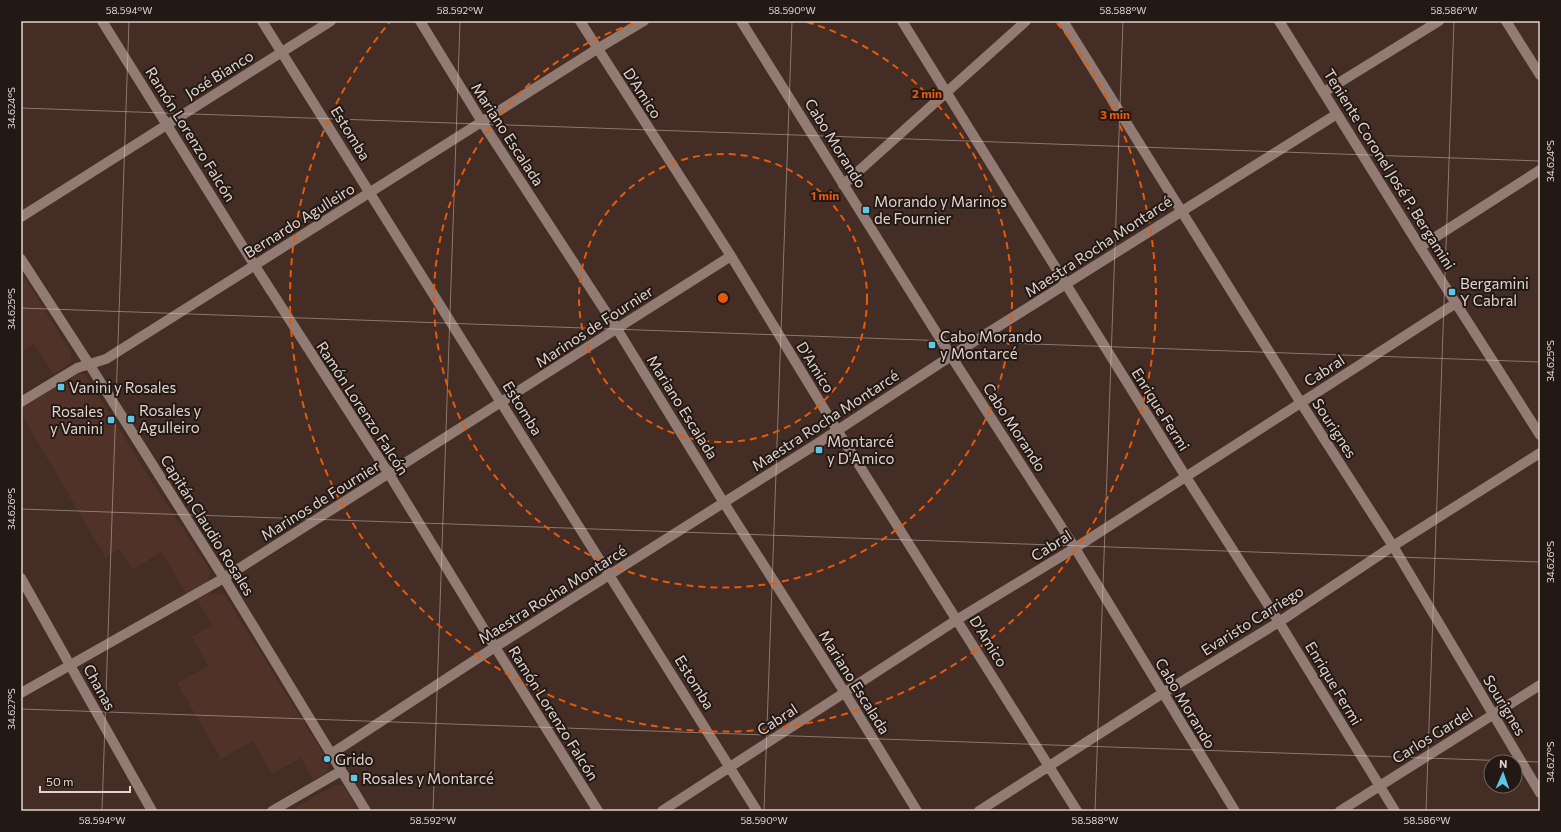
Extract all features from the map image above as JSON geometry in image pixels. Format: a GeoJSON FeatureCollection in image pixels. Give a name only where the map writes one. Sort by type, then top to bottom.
{"type":"FeatureCollection","features":[{"type":"Feature","properties":{"kind":"street","name":"Ramón Lorenzo Falcón"},"geometry":{"type":"LineString","coordinates":[[102,21],[255,266],[388,474],[598,811]]}},
{"type":"Feature","properties":{"kind":"street","name":"Estomba"},"geometry":{"type":"LineString","coordinates":[[262,21],[757,811]]}},
{"type":"Feature","properties":{"kind":"street","name":"José Bianco"},"geometry":{"type":"LineString","coordinates":[[21,217],[331,21]]}},
{"type":"Feature","properties":{"kind":"street","name":"Mariano Escalada"},"geometry":{"type":"LineString","coordinates":[[420,21],[482,122],[617,329],[724,503],[845,693],[917,811]]}},
{"type":"Feature","properties":{"kind":"street","name":"D'Amico"},"geometry":{"type":"LineString","coordinates":[[580,21],[731,256],[837,430],[958,619],[1077,811]]}},
{"type":"Feature","properties":{"kind":"street","name":"Bernardo Agulleiro"},"geometry":{"type":"LineString","coordinates":[[21,402],[77,368],[106,359],[597,49],[644,21]]}},
{"type":"Feature","properties":{"kind":"street","name":"Cabo Morando"},"geometry":{"type":"LineString","coordinates":[[741,21],[951,356],[1075,548],[1235,811]]}},
{"type":"Feature","properties":{"kind":"street","name":"Enrique Fermi"},"geometry":{"type":"LineString","coordinates":[[902,21],[948,92],[1186,477],[1279,622],[1395,811]]}},
{"type":"Feature","properties":{"kind":"street"},"geometry":{"type":"LineString","coordinates":[[843,184],[1026,21]]}},
{"type":"Feature","properties":{"kind":"street","name":"Sourignes"},"geometry":{"type":"LineString","coordinates":[[1063,21],[1301,403],[1393,546],[1540,792]]}},
{"type":"Feature","properties":{"kind":"street","name":"Teniente Coronel José P. Bergamini"},"geometry":{"type":"LineString","coordinates":[[1279,21],[1420,247],[1540,435]]}},
{"type":"Feature","properties":{"kind":"street"},"geometry":{"type":"LineString","coordinates":[[1324,92],[1438,21]]}},
{"type":"Feature","properties":{"kind":"street"},"geometry":{"type":"LineString","coordinates":[[1506,21],[1540,75]]}},
{"type":"Feature","properties":{"kind":"street","name":"Maestra Rocha Montarcé"},"geometry":{"type":"LineString","coordinates":[[331,754],[495,647],[724,503],[951,356],[1337,114]]}},
{"type":"Feature","properties":{"kind":"street"},"geometry":{"type":"LineString","coordinates":[[1420,247],[1540,170]]}},
{"type":"Feature","properties":{"kind":"street","name":"Marinos de Fournier"},"geometry":{"type":"LineString","coordinates":[[21,693],[224,578],[502,403],[731,256]]}},
{"type":"Feature","properties":{"kind":"street","name":"Capitán Claudio Rosales"},"geometry":{"type":"LineString","coordinates":[[21,259],[90,364],[224,578],[366,811]]}},
{"type":"Feature","properties":{"kind":"street","name":"Cabral"},"geometry":{"type":"LineString","coordinates":[[662,811],[958,619],[1075,548],[1456,303]]}},
{"type":"Feature","properties":{"kind":"street","name":"Evaristo Carriego"},"geometry":{"type":"LineString","coordinates":[[979,811],[1163,693],[1279,622],[1393,546],[1540,453]]}},
{"type":"Feature","properties":{"kind":"street","name":"Chanas"},"geometry":{"type":"LineString","coordinates":[[21,578],[152,811]]}},
{"type":"Feature","properties":{"kind":"street","name":"Carlos Gardel"},"geometry":{"type":"LineString","coordinates":[[1340,811],[1540,685]]}},
{"type":"Feature","properties":{"kind":"street"},"geometry":{"type":"LineString","coordinates":[[272,811],[341,771]]}},
{"type":"Feature","properties":{"kind":"shaded area"},"geometry":{"type":"Polygon","coordinates":[[[21,272],[71,352],[71,361],[68,365],[53,374],[34,344],[21,351],[21,272]]]}},
{"type":"Feature","properties":{"kind":"shaded area"},"geometry":{"type":"Polygon","coordinates":[[[80,373],[85,374],[209,569],[210,574],[207,582],[187,595],[161,552],[133,570],[119,549],[106,558],[21,414],[21,408],[80,373]]]}},
{"type":"Feature","properties":{"kind":"shaded area"},"geometry":{"type":"Polygon","coordinates":[[[209,593],[223,594],[226,597],[329,763],[326,773],[313,780],[301,758],[272,774],[253,741],[221,759],[177,683],[208,666],[192,637],[212,625],[197,600],[209,593]]]}},
{"type":"Feature","properties":{"kind":"shaded area"},"geometry":{"type":"Polygon","coordinates":[[[335,785],[342,785],[345,788],[359,811],[290,811],[335,785]]]}},
{"type":"Feature","properties":{"kind":"place","name":"Morando y Marinos de Fournier"},"geometry":{"type":"Point","coordinates":[866,210]}},
{"type":"Feature","properties":{"kind":"place","name":"Bergamini Y Cabral"},"geometry":{"type":"Point","coordinates":[1452,292]}},
{"type":"Feature","properties":{"kind":"place","name":"Cabo Morando y Montarcé"},"geometry":{"type":"Point","coordinates":[932,345]}},
{"type":"Feature","properties":{"kind":"place","name":"Vanini y Rosales"},"geometry":{"type":"Point","coordinates":[61,387]}},
{"type":"Feature","properties":{"kind":"place","name":"Rosales y Agulleiro"},"geometry":{"type":"Point","coordinates":[131,419]}},
{"type":"Feature","properties":{"kind":"place","name":"Rosales y Vanini"},"geometry":{"type":"Point","coordinates":[111,420]}},
{"type":"Feature","properties":{"kind":"place","name":"Montarcé y D'Amico"},"geometry":{"type":"Point","coordinates":[819,450]}},
{"type":"Feature","properties":{"kind":"place","name":"Grido"},"geometry":{"type":"Point","coordinates":[327,759]}},
{"type":"Feature","properties":{"kind":"place","name":"Rosales y Montarcé"},"geometry":{"type":"Point","coordinates":[354,778]}}]}
